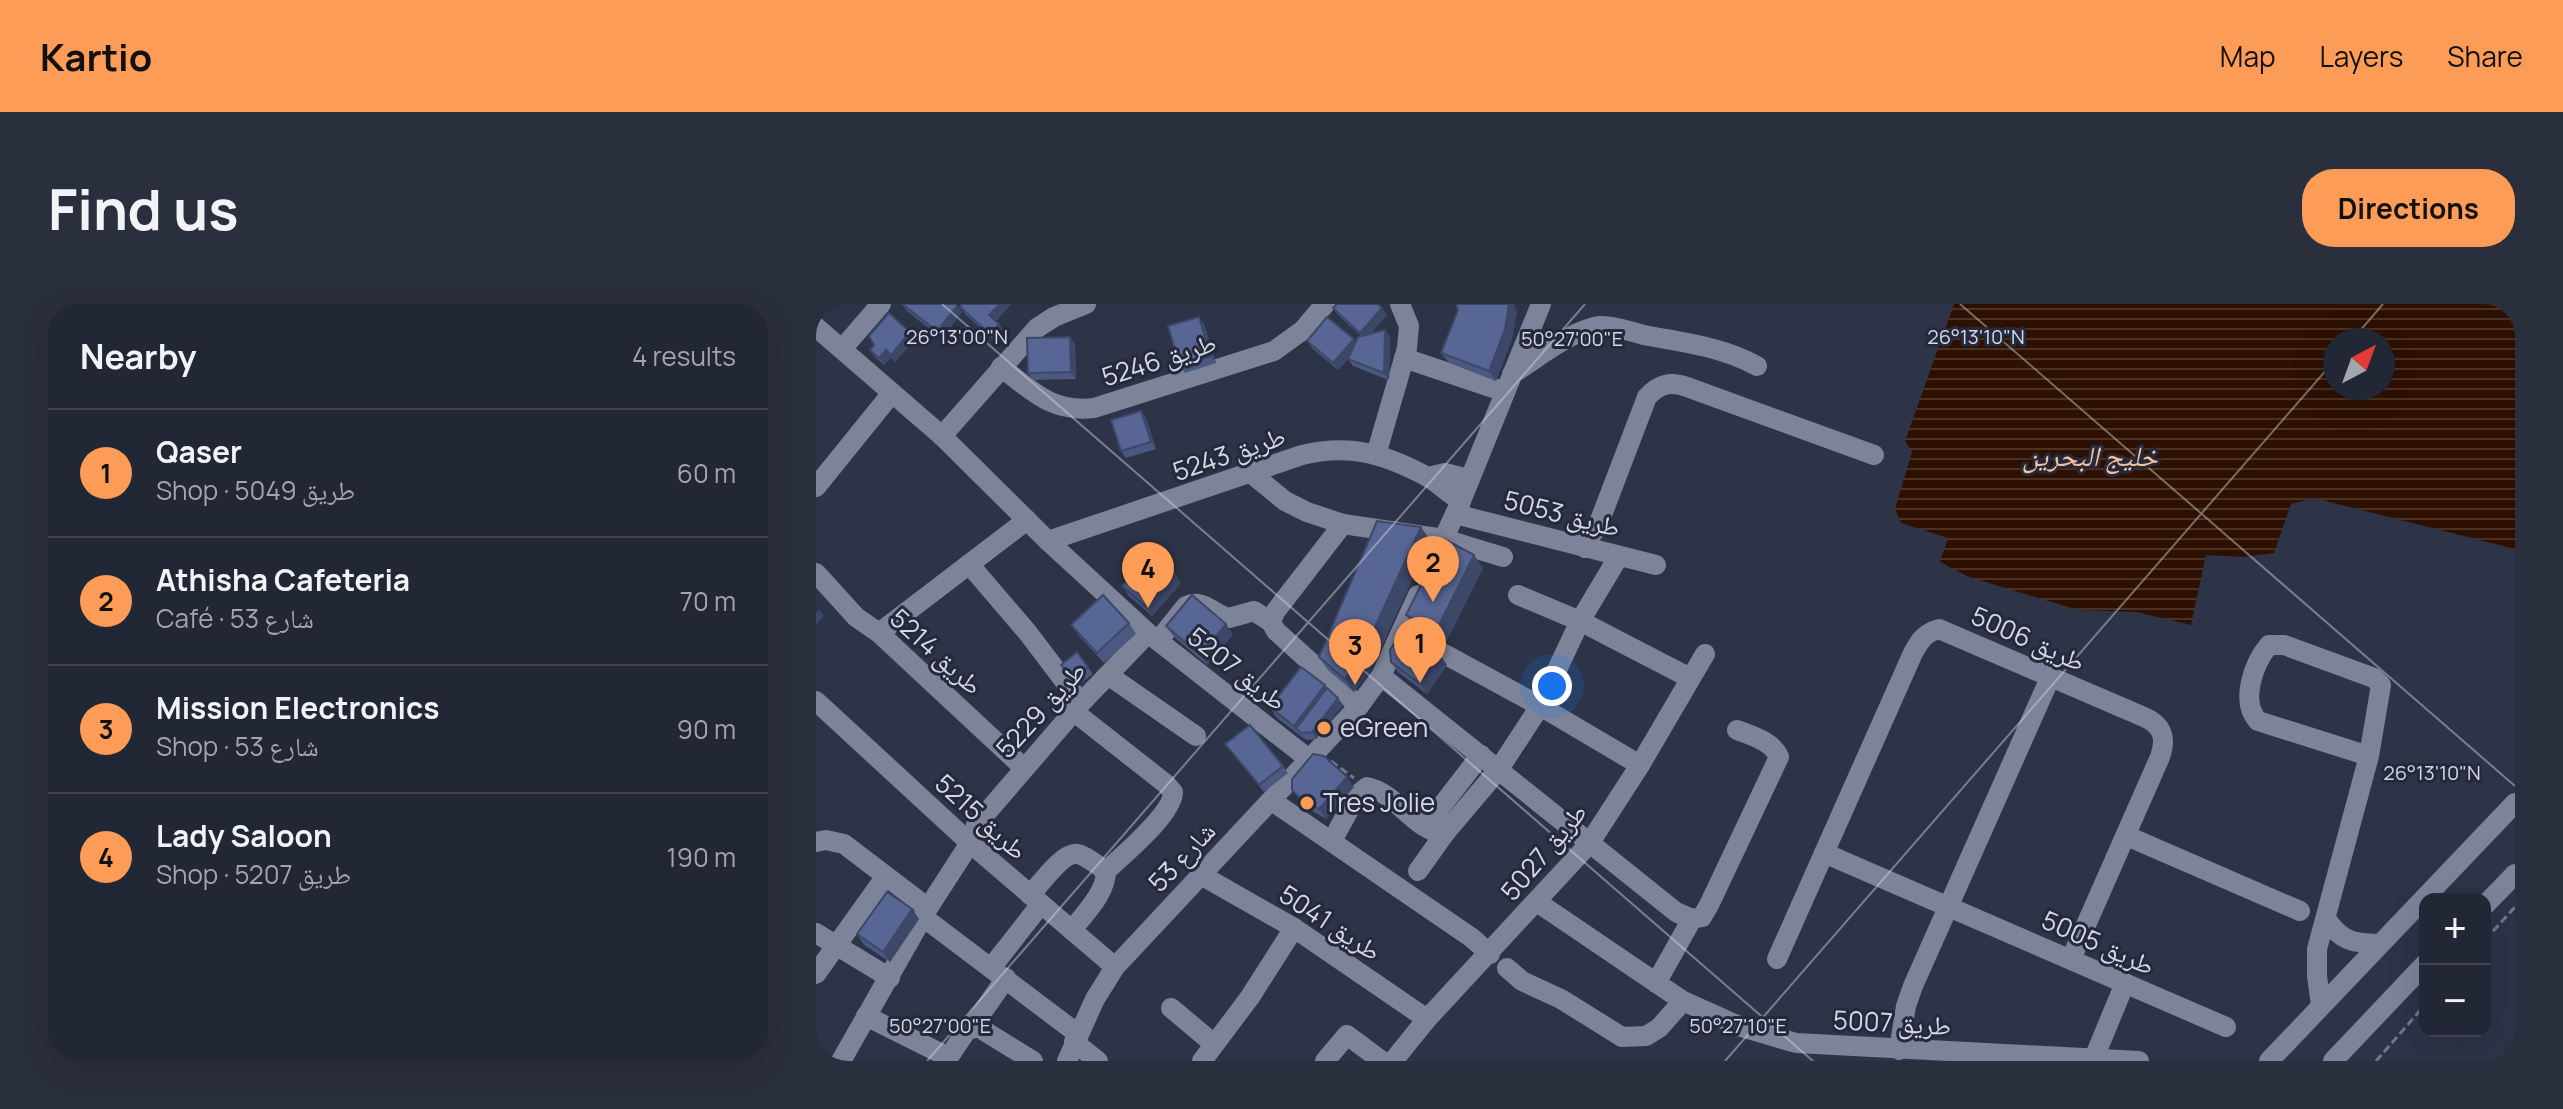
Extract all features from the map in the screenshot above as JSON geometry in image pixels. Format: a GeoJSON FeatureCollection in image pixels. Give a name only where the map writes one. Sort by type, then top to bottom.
{"type":"FeatureCollection","features":[{"type":"Feature","properties":{"kind":"street"},"geometry":{"type":"LineString","coordinates":[[842,349],[881,304]]}},
{"type":"Feature","properties":{"kind":"street"},"geometry":{"type":"LineString","coordinates":[[942,436],[1037,328],[1054,317],[1086,304]]}},
{"type":"Feature","properties":{"kind":"street","name":"طريق 5246"},"geometry":{"type":"LineString","coordinates":[[1001,367],[1054,405],[1075,410],[1094,408],[1274,351],[1303,330],[1325,304]]}},
{"type":"Feature","properties":{"kind":"street","name":"شارع 53"},"geometry":{"type":"LineString","coordinates":[[1073,1046],[1115,967],[1314,756],[1381,676],[1458,507],[1541,304]]}},
{"type":"Feature","properties":{"kind":"street"},"geometry":{"type":"LineString","coordinates":[[1376,455],[1404,358],[1409,326],[1405,306]]}},
{"type":"Feature","properties":{"kind":"street"},"geometry":{"type":"LineString","coordinates":[[1404,358],[1508,383],[1579,333],[1599,326],[1708,346],[1739,356],[1757,366]]}},
{"type":"Feature","properties":{"kind":"street","name":"طريق 5207"},"geometry":{"type":"LineString","coordinates":[[816,327],[942,436],[1048,541],[1153,637],[1314,756]]}},
{"type":"Feature","properties":{"kind":"street"},"geometry":{"type":"LineString","coordinates":[[1592,543],[1647,397],[1665,384],[1676,383],[1874,455]]}},
{"type":"Feature","properties":{"kind":"street"},"geometry":{"type":"LineString","coordinates":[[816,487],[892,393]]}},
{"type":"Feature","properties":{"kind":"street","name":"طريق 5243"},"geometry":{"type":"LineString","coordinates":[[1048,541],[1328,449],[1353,449],[1376,455],[1428,477],[1458,507]]}},
{"type":"Feature","properties":{"kind":"street","name":"طريق 5243"},"geometry":{"type":"LineString","coordinates":[[1428,477],[1445,473],[1469,479]]}},
{"type":"Feature","properties":{"kind":"street"},"geometry":{"type":"LineString","coordinates":[[1252,474],[1296,507],[1343,524],[1444,539],[1503,557]]}},
{"type":"Feature","properties":{"kind":"street","name":"طريق 5053"},"geometry":{"type":"LineString","coordinates":[[1458,507],[1592,543],[1619,556],[1656,565]]}},
{"type":"Feature","properties":{"kind":"street"},"geometry":{"type":"LineString","coordinates":[[879,633],[1027,520]]}},
{"type":"Feature","properties":{"kind":"street"},"geometry":{"type":"LineString","coordinates":[[1343,524],[1275,612],[1271,622],[1276,631],[1359,706]]}},
{"type":"Feature","properties":{"kind":"street"},"geometry":{"type":"LineString","coordinates":[[1436,830],[1499,769],[1540,706],[1580,621],[1619,556]]}},
{"type":"Feature","properties":{"kind":"street"},"geometry":{"type":"LineString","coordinates":[[969,564],[1028,633],[1077,707],[1173,792],[1173,801],[1164,813],[1106,871],[1102,889],[1072,930]]}},
{"type":"Feature","properties":{"kind":"street","name":"طريق 5214"},"geometry":{"type":"LineString","coordinates":[[816,573],[856,617],[879,633],[1024,768]]}},
{"type":"Feature","properties":{"kind":"street"},"geometry":{"type":"LineString","coordinates":[[1518,595],[1580,621],[1690,678]]}},
{"type":"Feature","properties":{"kind":"street","name":"طريق 5229"},"geometry":{"type":"LineString","coordinates":[[841,1061],[973,834],[1024,768],[1108,675],[1192,603],[1199,603],[1229,618],[1254,611],[1271,622]]}},
{"type":"Feature","properties":{"kind":"street","name":"طريق 5006"},"geometry":{"type":"LineString","coordinates":[[1777,959],[1913,653],[1928,632],[1939,629],[2155,722],[2162,732],[2164,744],[2160,757],[2071,959]]}},
{"type":"Feature","properties":{"kind":"street"},"geometry":{"type":"LineString","coordinates":[[1402,631],[1640,765]]}},
{"type":"Feature","properties":{"kind":"street"},"geometry":{"type":"LineString","coordinates":[[2321,1005],[2316,962],[2369,756],[2381,685],[2374,678],[2284,645],[2269,645],[2253,676],[2248,704],[2251,714],[2258,721],[2369,756]]}},
{"type":"Feature","properties":{"kind":"street","name":"طريق 5027"},"geometry":{"type":"LineString","coordinates":[[1393,1061],[1427,1019],[1589,844],[1705,654]]}},
{"type":"Feature","properties":{"kind":"street"},"geometry":{"type":"LineString","coordinates":[[1108,675],[1196,736]]}},
{"type":"Feature","properties":{"kind":"street"},"geometry":{"type":"LineString","coordinates":[[1381,676],[1676,912],[1692,919],[1702,917],[1709,905],[1779,757],[1776,749],[1768,743],[1737,730]]}},
{"type":"Feature","properties":{"kind":"street"},"geometry":{"type":"LineString","coordinates":[[1899,1050],[1909,995],[2050,678]]}},
{"type":"Feature","properties":{"kind":"street","name":"طريق 5215"},"geometry":{"type":"LineString","coordinates":[[819,710],[973,834],[1035,900],[1115,967]]}},
{"type":"Feature","properties":{"kind":"street"},"geometry":{"type":"LineString","coordinates":[[1418,871],[1436,830],[1481,755]]}},
{"type":"Feature","properties":{"kind":"street"},"geometry":{"type":"LineString","coordinates":[[1332,841],[1357,795],[1367,787],[1381,792],[1436,830]]}},
{"type":"Feature","properties":{"kind":"street"},"geometry":{"type":"LineString","coordinates":[[1272,801],[1472,938],[1490,954]]}},
{"type":"Feature","properties":{"kind":"street"},"geometry":{"type":"LineString","coordinates":[[2253,1061],[2272,1057],[2515,803]]}},
{"type":"Feature","properties":{"kind":"street"},"geometry":{"type":"LineString","coordinates":[[2127,836],[2300,911]]}},
{"type":"Feature","properties":{"kind":"street"},"geometry":{"type":"LineString","coordinates":[[816,842],[835,840],[844,844],[886,876],[998,973],[1073,1046],[1098,1061]]}},
{"type":"Feature","properties":{"kind":"street","name":"طريق 5005"},"geometry":{"type":"LineString","coordinates":[[1824,853],[2226,1027]]}},
{"type":"Feature","properties":{"kind":"street"},"geometry":{"type":"LineString","coordinates":[[866,1016],[947,1059],[972,1027],[1035,900],[1061,860],[1080,854],[1106,871]]}},
{"type":"Feature","properties":{"kind":"street"},"geometry":{"type":"LineString","coordinates":[[2491,899],[2515,874]]}},
{"type":"Feature","properties":{"kind":"street","name":"طريق 5041"},"geometry":{"type":"LineString","coordinates":[[1201,875],[1294,928],[1427,1019]]}},
{"type":"Feature","properties":{"kind":"street"},"geometry":{"type":"LineString","coordinates":[[816,974],[886,876]]}},
{"type":"Feature","properties":{"kind":"street","name":"طريق 5007"},"geometry":{"type":"LineString","coordinates":[[1537,902],[1683,1001],[1741,1027],[1796,1043],[2139,1061]]}},
{"type":"Feature","properties":{"kind":"street"},"geometry":{"type":"LineString","coordinates":[[1656,983],[1692,919]]}},
{"type":"Feature","properties":{"kind":"street"},"geometry":{"type":"LineString","coordinates":[[2326,919],[2341,939],[2359,944],[2377,944]]}},
{"type":"Feature","properties":{"kind":"street"},"geometry":{"type":"LineString","coordinates":[[1202,1061],[1250,997],[1294,928]]}},
{"type":"Feature","properties":{"kind":"street"},"geometry":{"type":"LineString","coordinates":[[816,933],[890,978]]}},
{"type":"Feature","properties":{"kind":"street"},"geometry":{"type":"LineString","coordinates":[[2333,1061],[2424,965]]}},
{"type":"Feature","properties":{"kind":"street"},"geometry":{"type":"LineString","coordinates":[[1507,968],[1522,981],[1561,999],[1622,1037],[1646,1036],[1659,1028],[1683,1001]]}},
{"type":"Feature","properties":{"kind":"street"},"geometry":{"type":"LineString","coordinates":[[2087,1059],[2125,983]]}},
{"type":"Feature","properties":{"kind":"street"},"geometry":{"type":"LineString","coordinates":[[1171,1008],[1214,1044]]}},
{"type":"Feature","properties":{"kind":"street"},"geometry":{"type":"LineString","coordinates":[[972,1027],[984,1030],[1033,1061]]}},
{"type":"Feature","properties":{"kind":"street"},"geometry":{"type":"LineString","coordinates":[[1325,1061],[1347,1035],[1382,1061]]}},
{"type":"Feature","properties":{"kind":"path"},"geometry":{"type":"LineString","coordinates":[[1314,756],[1367,787]]}},
{"type":"Feature","properties":{"kind":"path"},"geometry":{"type":"LineString","coordinates":[[2491,933],[2515,907]]}},
{"type":"Feature","properties":{"kind":"path"},"geometry":{"type":"LineString","coordinates":[[2376,1061],[2419,1012]]}},
{"type":"Feature","properties":{"kind":"water","name":"خليج البحرين"},"geometry":{"type":"Polygon","coordinates":[[[1954,304],[2515,304],[2515,549],[2314,498],[2291,504],[2274,553],[2243,557],[2206,555],[2191,625],[2137,612],[2078,610],[1969,577],[1940,562],[1948,538],[1901,523],[1895,509],[1912,452],[1905,441],[1954,304]]]}},
{"type":"Feature","properties":{"kind":"building"},"geometry":{"type":"Polygon","coordinates":[[[902,304],[955,304],[957,306],[937,331],[902,304]]]}},
{"type":"Feature","properties":{"kind":"building"},"geometry":{"type":"Polygon","coordinates":[[[962,304],[1000,304],[989,315],[999,324],[990,334],[960,307],[962,304]]]}},
{"type":"Feature","properties":{"kind":"building"},"geometry":{"type":"Polygon","coordinates":[[[1337,304],[1378,304],[1382,308],[1360,333],[1333,308],[1337,304]]]}},
{"type":"Feature","properties":{"kind":"building"},"geometry":{"type":"Polygon","coordinates":[[[1456,304],[1509,304],[1505,329],[1489,371],[1441,353],[1458,310],[1456,304]]]}},
{"type":"Feature","properties":{"kind":"building"},"geometry":{"type":"Polygon","coordinates":[[[889,313],[910,332],[891,355],[886,350],[879,358],[870,350],[874,345],[869,336],[889,313]]]}},
{"type":"Feature","properties":{"kind":"building"},"geometry":{"type":"Polygon","coordinates":[[[1199,317],[1211,356],[1180,366],[1168,326],[1199,317]]]}},
{"type":"Feature","properties":{"kind":"building"},"geometry":{"type":"Polygon","coordinates":[[[1327,317],[1354,339],[1333,363],[1307,341],[1327,317]]]}},
{"type":"Feature","properties":{"kind":"building"},"geometry":{"type":"Polygon","coordinates":[[[1385,330],[1384,373],[1348,359],[1358,337],[1385,330]]]}},
{"type":"Feature","properties":{"kind":"building"},"geometry":{"type":"Polygon","coordinates":[[[1070,337],[1071,372],[1028,373],[1027,338],[1070,337]]]}},
{"type":"Feature","properties":{"kind":"building"},"geometry":{"type":"Polygon","coordinates":[[[1141,411],[1151,442],[1121,451],[1111,420],[1141,411]]]}},
{"type":"Feature","properties":{"kind":"building"},"geometry":{"type":"Polygon","coordinates":[[[1377,521],[1421,527],[1361,657],[1345,679],[1319,657],[1377,521]]]}},
{"type":"Feature","properties":{"kind":"building"},"geometry":{"type":"Polygon","coordinates":[[[1444,539],[1474,555],[1436,631],[1406,615],[1444,539]]]}},
{"type":"Feature","properties":{"kind":"building"},"geometry":{"type":"Polygon","coordinates":[[[1150,553],[1174,572],[1145,606],[1122,586],[1150,553]]]}},
{"type":"Feature","properties":{"kind":"building"},"geometry":{"type":"Polygon","coordinates":[[[1103,595],[1129,623],[1097,653],[1071,625],[1103,595]]]}},
{"type":"Feature","properties":{"kind":"building"},"geometry":{"type":"Polygon","coordinates":[[[1192,595],[1226,624],[1200,655],[1166,626],[1192,595]]]}},
{"type":"Feature","properties":{"kind":"building"},"geometry":{"type":"Polygon","coordinates":[[[1403,630],[1440,655],[1419,683],[1391,662],[1390,650],[1403,630]]]}},
{"type":"Feature","properties":{"kind":"building"},"geometry":{"type":"Polygon","coordinates":[[[1077,652],[1088,667],[1072,679],[1061,665],[1077,652]]]}},
{"type":"Feature","properties":{"kind":"building"},"geometry":{"type":"Polygon","coordinates":[[[1301,667],[1325,685],[1294,726],[1270,707],[1301,667]]]}},
{"type":"Feature","properties":{"kind":"building"},"geometry":{"type":"Polygon","coordinates":[[[1327,688],[1338,698],[1312,732],[1302,733],[1296,729],[1327,688]]]}},
{"type":"Feature","properties":{"kind":"building"},"geometry":{"type":"Polygon","coordinates":[[[1250,725],[1283,766],[1259,785],[1225,744],[1250,725]]]}},
{"type":"Feature","properties":{"kind":"building"},"geometry":{"type":"Polygon","coordinates":[[[1313,754],[1324,756],[1347,777],[1319,809],[1292,790],[1292,779],[1313,754]]]}},
{"type":"Feature","properties":{"kind":"building"},"geometry":{"type":"Polygon","coordinates":[[[887,892],[912,909],[883,952],[857,934],[887,892]]]}},
{"type":"Feature","properties":{"kind":"place","name":"Athisha Cafeteria"},"geometry":{"type":"Point","coordinates":[1433,602]}},
{"type":"Feature","properties":{"kind":"place","name":"Lady Saloon"},"geometry":{"type":"Point","coordinates":[1148,608]}},
{"type":"Feature","properties":{"kind":"place","name":"Qaser"},"geometry":{"type":"Point","coordinates":[1420,683]}},
{"type":"Feature","properties":{"kind":"place","name":"Mission Electronics"},"geometry":{"type":"Point","coordinates":[1355,685]}},
{"type":"Feature","properties":{"kind":"place","name":"eGreen"},"geometry":{"type":"Point","coordinates":[1324,728]}},
{"type":"Feature","properties":{"kind":"place","name":"Tres Jolie"},"geometry":{"type":"Point","coordinates":[1307,803]}}]}
